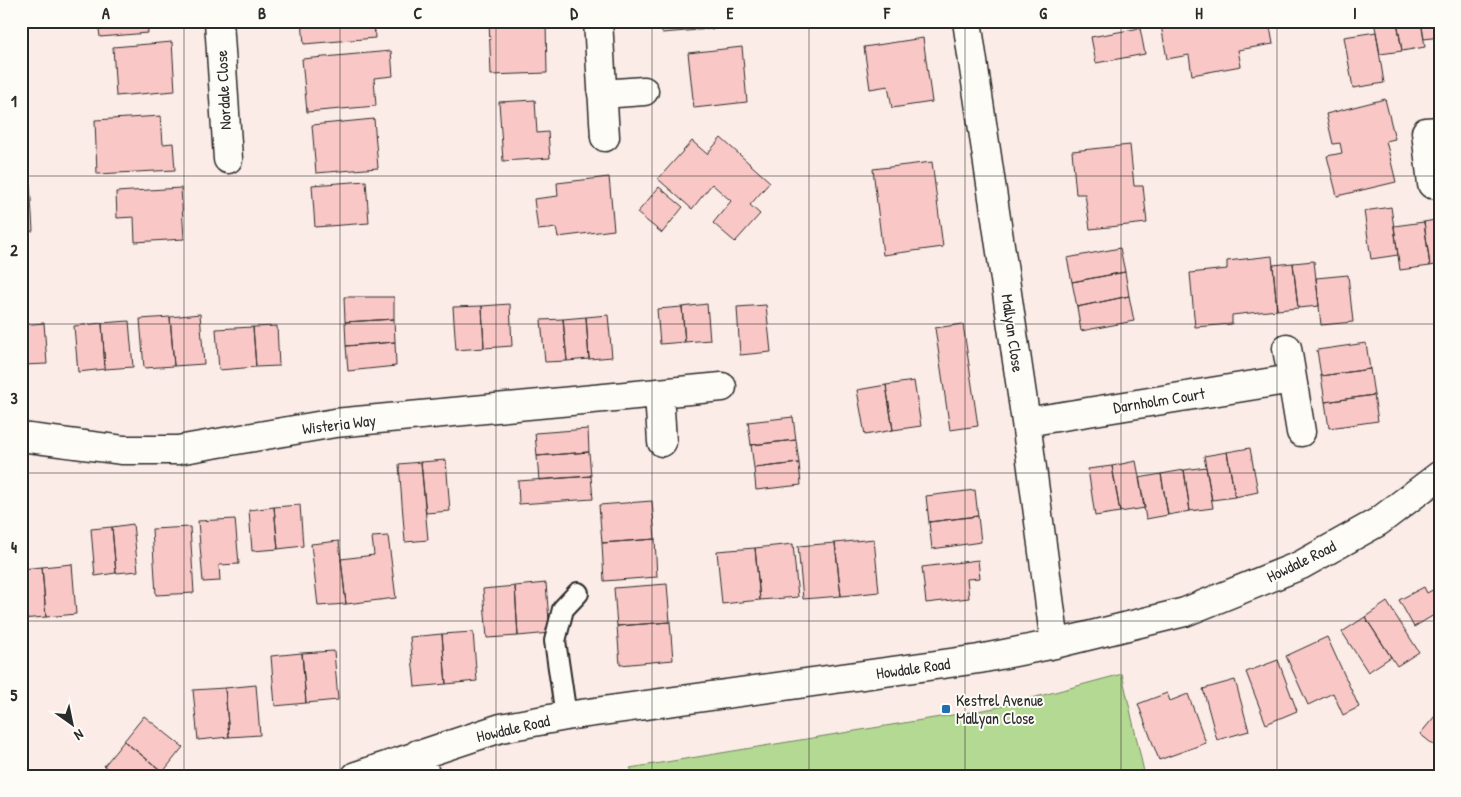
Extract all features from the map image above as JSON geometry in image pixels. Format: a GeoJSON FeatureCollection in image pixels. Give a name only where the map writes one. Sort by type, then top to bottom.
{"type":"FeatureCollection","features":[{"type":"Feature","properties":{"kind":"street","name":"Nordale Close"},"geometry":{"type":"LineString","coordinates":[[219,21],[228,159]]}},
{"type":"Feature","properties":{"kind":"street"},"geometry":{"type":"LineString","coordinates":[[598,21],[604,137]]}},
{"type":"Feature","properties":{"kind":"street","name":"Mallyan Close"},"geometry":{"type":"LineString","coordinates":[[967,21],[1026,422],[1055,644]]}},
{"type":"Feature","properties":{"kind":"street"},"geometry":{"type":"LineString","coordinates":[[602,94],[644,91]]}},
{"type":"Feature","properties":{"kind":"street"},"geometry":{"type":"LineString","coordinates":[[1432,184],[1426,132],[1440,130]]}},
{"type":"Feature","properties":{"kind":"street"},"geometry":{"type":"LineString","coordinates":[[1287,348],[1301,432]]}},
{"type":"Feature","properties":{"kind":"street","name":"Darnholm Court"},"geometry":{"type":"LineString","coordinates":[[1026,422],[1292,379]]}},
{"type":"Feature","properties":{"kind":"street","name":"Wisteria Way"},"geometry":{"type":"LineString","coordinates":[[21,437],[123,450],[178,450],[335,423],[722,388]]}},
{"type":"Feature","properties":{"kind":"street"},"geometry":{"type":"LineString","coordinates":[[659,393],[662,442]]}},
{"type":"Feature","properties":{"kind":"street","name":"Howdale Road"},"geometry":{"type":"LineString","coordinates":[[356,776],[422,765],[501,728],[566,716],[979,659],[1055,644],[1185,612],[1300,565],[1378,522],[1440,475]]}},
{"type":"Feature","properties":{"kind":"lane"},"geometry":{"type":"LineString","coordinates":[[566,716],[555,641],[564,610],[578,593]]}},
{"type":"Feature","properties":{"kind":"green space"},"geometry":{"type":"Polygon","coordinates":[[[1122,674],[1145,776],[636,776],[630,768],[995,708],[1122,674]]]}},
{"type":"Feature","properties":{"kind":"building"},"geometry":{"type":"Polygon","coordinates":[[[98,21],[147,21],[148,33],[100,37],[98,21]]]}},
{"type":"Feature","properties":{"kind":"building"},"geometry":{"type":"Polygon","coordinates":[[[302,21],[374,21],[375,38],[304,44],[302,21]]]}},
{"type":"Feature","properties":{"kind":"building"},"geometry":{"type":"Polygon","coordinates":[[[489,21],[546,21],[547,73],[491,75],[489,21]]]}},
{"type":"Feature","properties":{"kind":"building"},"geometry":{"type":"Polygon","coordinates":[[[661,21],[747,21],[747,26],[662,33],[661,21]]]}},
{"type":"Feature","properties":{"kind":"building"},"geometry":{"type":"Polygon","coordinates":[[[1183,21],[1269,21],[1273,44],[1238,50],[1241,66],[1192,75],[1189,55],[1167,59],[1161,25],[1183,21]]]}},
{"type":"Feature","properties":{"kind":"building"},"geometry":{"type":"Polygon","coordinates":[[[1374,21],[1397,21],[1402,51],[1380,54],[1374,21]]]}},
{"type":"Feature","properties":{"kind":"building"},"geometry":{"type":"Polygon","coordinates":[[[1397,21],[1421,21],[1425,47],[1402,51],[1397,21]]]}},
{"type":"Feature","properties":{"kind":"building"},"geometry":{"type":"Polygon","coordinates":[[[1421,21],[1440,21],[1440,37],[1424,39],[1421,21]]]}},
{"type":"Feature","properties":{"kind":"building"},"geometry":{"type":"Polygon","coordinates":[[[21,25],[23,25],[27,75],[21,76],[21,25]]]}},
{"type":"Feature","properties":{"kind":"building"},"geometry":{"type":"Polygon","coordinates":[[[1140,28],[1145,54],[1096,63],[1091,37],[1140,28]]]}},
{"type":"Feature","properties":{"kind":"building"},"geometry":{"type":"Polygon","coordinates":[[[1376,32],[1384,83],[1353,88],[1344,37],[1376,32]]]}},
{"type":"Feature","properties":{"kind":"building"},"geometry":{"type":"Polygon","coordinates":[[[923,38],[932,102],[892,108],[888,86],[870,89],[864,47],[923,38]]]}},
{"type":"Feature","properties":{"kind":"building"},"geometry":{"type":"Polygon","coordinates":[[[172,42],[175,91],[116,96],[113,47],[172,42]]]}},
{"type":"Feature","properties":{"kind":"building"},"geometry":{"type":"Polygon","coordinates":[[[742,47],[747,102],[694,108],[688,53],[742,47]]]}},
{"type":"Feature","properties":{"kind":"building"},"geometry":{"type":"Polygon","coordinates":[[[391,51],[393,76],[374,78],[376,106],[307,112],[302,59],[391,51]]]}},
{"type":"Feature","properties":{"kind":"building"},"geometry":{"type":"Polygon","coordinates":[[[1385,99],[1395,139],[1386,141],[1396,182],[1337,196],[1327,156],[1342,153],[1340,143],[1333,144],[1326,114],[1385,99]]]}},
{"type":"Feature","properties":{"kind":"building"},"geometry":{"type":"Polygon","coordinates":[[[535,100],[537,133],[548,132],[550,158],[503,161],[499,102],[535,100]]]}},
{"type":"Feature","properties":{"kind":"building"},"geometry":{"type":"Polygon","coordinates":[[[161,116],[163,144],[173,143],[175,170],[97,174],[95,120],[161,116]]]}},
{"type":"Feature","properties":{"kind":"building"},"geometry":{"type":"Polygon","coordinates":[[[374,119],[378,168],[316,173],[312,125],[374,119]]]}},
{"type":"Feature","properties":{"kind":"building"},"geometry":{"type":"Polygon","coordinates":[[[721,138],[770,182],[750,205],[760,214],[735,242],[713,223],[731,201],[712,184],[692,209],[658,179],[692,141],[707,154],[721,138]]]}},
{"type":"Feature","properties":{"kind":"building"},"geometry":{"type":"Polygon","coordinates":[[[1130,145],[1134,186],[1143,186],[1147,223],[1090,229],[1085,194],[1076,194],[1072,151],[1130,145]]]}},
{"type":"Feature","properties":{"kind":"building"},"geometry":{"type":"Polygon","coordinates":[[[932,162],[943,247],[883,255],[873,169],[932,162]]]}},
{"type":"Feature","properties":{"kind":"building"},"geometry":{"type":"Polygon","coordinates":[[[609,177],[614,230],[558,237],[556,228],[538,230],[534,199],[558,196],[557,183],[609,177]]]}},
{"type":"Feature","properties":{"kind":"building"},"geometry":{"type":"Polygon","coordinates":[[[366,181],[369,223],[315,227],[312,185],[366,181]]]}},
{"type":"Feature","properties":{"kind":"building"},"geometry":{"type":"Polygon","coordinates":[[[30,184],[33,231],[21,232],[21,185],[30,184]]]}},
{"type":"Feature","properties":{"kind":"building"},"geometry":{"type":"Polygon","coordinates":[[[659,187],[683,207],[662,233],[637,213],[659,187]]]}},
{"type":"Feature","properties":{"kind":"building"},"geometry":{"type":"Polygon","coordinates":[[[181,188],[184,239],[135,242],[134,217],[117,218],[116,192],[181,188]]]}},
{"type":"Feature","properties":{"kind":"building"},"geometry":{"type":"Polygon","coordinates":[[[1391,207],[1398,255],[1371,259],[1364,211],[1391,207]]]}},
{"type":"Feature","properties":{"kind":"building"},"geometry":{"type":"Polygon","coordinates":[[[1440,219],[1440,264],[1430,266],[1424,222],[1440,219]]]}},
{"type":"Feature","properties":{"kind":"building"},"geometry":{"type":"Polygon","coordinates":[[[1424,222],[1430,266],[1400,270],[1394,226],[1424,222]]]}},
{"type":"Feature","properties":{"kind":"building"},"geometry":{"type":"Polygon","coordinates":[[[1120,248],[1125,272],[1072,282],[1067,258],[1120,248]]]}},
{"type":"Feature","properties":{"kind":"building"},"geometry":{"type":"Polygon","coordinates":[[[1272,256],[1277,310],[1232,315],[1232,324],[1195,327],[1190,273],[1227,269],[1227,261],[1272,256]]]}},
{"type":"Feature","properties":{"kind":"building"},"geometry":{"type":"Polygon","coordinates":[[[1314,261],[1319,306],[1298,308],[1293,263],[1314,261]]]}},
{"type":"Feature","properties":{"kind":"building"},"geometry":{"type":"Polygon","coordinates":[[[1293,263],[1298,308],[1277,310],[1273,265],[1293,263]]]}},
{"type":"Feature","properties":{"kind":"building"},"geometry":{"type":"Polygon","coordinates":[[[1125,272],[1129,296],[1077,307],[1072,282],[1125,272]]]}},
{"type":"Feature","properties":{"kind":"building"},"geometry":{"type":"Polygon","coordinates":[[[1348,275],[1353,322],[1321,325],[1316,278],[1348,275]]]}},
{"type":"Feature","properties":{"kind":"building"},"geometry":{"type":"Polygon","coordinates":[[[1129,296],[1134,321],[1081,331],[1077,307],[1129,296]]]}},
{"type":"Feature","properties":{"kind":"building"},"geometry":{"type":"Polygon","coordinates":[[[344,297],[394,297],[394,319],[345,322],[344,297]]]}},
{"type":"Feature","properties":{"kind":"building"},"geometry":{"type":"Polygon","coordinates":[[[510,304],[512,346],[484,348],[482,306],[510,304]]]}},
{"type":"Feature","properties":{"kind":"building"},"geometry":{"type":"Polygon","coordinates":[[[707,304],[710,340],[685,342],[682,307],[707,304]]]}},
{"type":"Feature","properties":{"kind":"building"},"geometry":{"type":"Polygon","coordinates":[[[766,305],[771,352],[740,355],[737,307],[766,305]]]}},
{"type":"Feature","properties":{"kind":"building"},"geometry":{"type":"Polygon","coordinates":[[[482,306],[484,348],[456,350],[453,307],[482,306]]]}},
{"type":"Feature","properties":{"kind":"building"},"geometry":{"type":"Polygon","coordinates":[[[682,307],[685,342],[660,344],[657,309],[682,307]]]}},
{"type":"Feature","properties":{"kind":"building"},"geometry":{"type":"Polygon","coordinates":[[[200,314],[204,364],[174,366],[170,317],[200,314]]]}},
{"type":"Feature","properties":{"kind":"building"},"geometry":{"type":"Polygon","coordinates":[[[608,315],[612,357],[589,359],[586,317],[608,315]]]}},
{"type":"Feature","properties":{"kind":"building"},"geometry":{"type":"Polygon","coordinates":[[[170,317],[174,366],[144,368],[140,319],[170,317]]]}},
{"type":"Feature","properties":{"kind":"building"},"geometry":{"type":"Polygon","coordinates":[[[586,317],[589,359],[567,361],[563,319],[586,317]]]}},
{"type":"Feature","properties":{"kind":"building"},"geometry":{"type":"Polygon","coordinates":[[[394,319],[395,342],[346,346],[345,322],[394,319]]]}},
{"type":"Feature","properties":{"kind":"building"},"geometry":{"type":"Polygon","coordinates":[[[563,319],[567,361],[545,362],[541,320],[563,319]]]}},
{"type":"Feature","properties":{"kind":"building"},"geometry":{"type":"Polygon","coordinates":[[[129,321],[133,367],[105,369],[102,323],[129,321]]]}},
{"type":"Feature","properties":{"kind":"building"},"geometry":{"type":"Polygon","coordinates":[[[44,323],[47,364],[23,365],[21,325],[44,323]]]}},
{"type":"Feature","properties":{"kind":"building"},"geometry":{"type":"Polygon","coordinates":[[[102,323],[105,369],[78,372],[74,326],[102,323]]]}},
{"type":"Feature","properties":{"kind":"building"},"geometry":{"type":"Polygon","coordinates":[[[963,324],[978,426],[950,430],[935,328],[963,324]]]}},
{"type":"Feature","properties":{"kind":"building"},"geometry":{"type":"Polygon","coordinates":[[[277,326],[279,366],[256,367],[253,327],[277,326]]]}},
{"type":"Feature","properties":{"kind":"building"},"geometry":{"type":"Polygon","coordinates":[[[253,327],[256,367],[219,370],[216,329],[253,327]]]}},
{"type":"Feature","properties":{"kind":"building"},"geometry":{"type":"Polygon","coordinates":[[[395,342],[396,366],[348,371],[346,346],[395,342]]]}},
{"type":"Feature","properties":{"kind":"building"},"geometry":{"type":"Polygon","coordinates":[[[1366,343],[1370,369],[1321,376],[1317,350],[1366,343]]]}},
{"type":"Feature","properties":{"kind":"building"},"geometry":{"type":"Polygon","coordinates":[[[1370,369],[1374,395],[1325,402],[1321,376],[1370,369]]]}},
{"type":"Feature","properties":{"kind":"building"},"geometry":{"type":"Polygon","coordinates":[[[914,381],[921,426],[893,430],[886,385],[914,381]]]}},
{"type":"Feature","properties":{"kind":"building"},"geometry":{"type":"Polygon","coordinates":[[[886,385],[893,430],[865,435],[857,390],[886,385]]]}},
{"type":"Feature","properties":{"kind":"building"},"geometry":{"type":"Polygon","coordinates":[[[1374,395],[1378,421],[1329,428],[1325,402],[1374,395]]]}},
{"type":"Feature","properties":{"kind":"building"},"geometry":{"type":"Polygon","coordinates":[[[793,417],[796,440],[751,445],[748,422],[793,417]]]}},
{"type":"Feature","properties":{"kind":"building"},"geometry":{"type":"Polygon","coordinates":[[[588,429],[589,452],[537,456],[535,433],[588,429]]]}},
{"type":"Feature","properties":{"kind":"building"},"geometry":{"type":"Polygon","coordinates":[[[796,440],[799,463],[754,468],[751,445],[796,440]]]}},
{"type":"Feature","properties":{"kind":"building"},"geometry":{"type":"Polygon","coordinates":[[[1250,448],[1258,492],[1235,497],[1227,452],[1250,448]]]}},
{"type":"Feature","properties":{"kind":"building"},"geometry":{"type":"Polygon","coordinates":[[[589,452],[591,476],[539,480],[537,456],[589,452]]]}},
{"type":"Feature","properties":{"kind":"building"},"geometry":{"type":"Polygon","coordinates":[[[1227,452],[1235,497],[1212,500],[1204,456],[1227,452]]]}},
{"type":"Feature","properties":{"kind":"building"},"geometry":{"type":"Polygon","coordinates":[[[446,460],[450,511],[426,513],[421,462],[446,460]]]}},
{"type":"Feature","properties":{"kind":"building"},"geometry":{"type":"Polygon","coordinates":[[[1136,461],[1145,508],[1120,512],[1112,466],[1136,461]]]}},
{"type":"Feature","properties":{"kind":"building"},"geometry":{"type":"Polygon","coordinates":[[[421,462],[428,540],[405,542],[399,464],[421,462]]]}},
{"type":"Feature","properties":{"kind":"building"},"geometry":{"type":"Polygon","coordinates":[[[799,463],[801,485],[756,490],[754,468],[799,463]]]}},
{"type":"Feature","properties":{"kind":"building"},"geometry":{"type":"Polygon","coordinates":[[[1112,466],[1120,512],[1095,516],[1088,469],[1112,466]]]}},
{"type":"Feature","properties":{"kind":"building"},"geometry":{"type":"Polygon","coordinates":[[[1206,467],[1213,508],[1190,511],[1184,470],[1206,467]]]}},
{"type":"Feature","properties":{"kind":"building"},"geometry":{"type":"Polygon","coordinates":[[[1184,470],[1190,511],[1168,515],[1161,474],[1184,470]]]}},
{"type":"Feature","properties":{"kind":"building"},"geometry":{"type":"Polygon","coordinates":[[[1161,474],[1168,515],[1146,519],[1139,478],[1161,474]]]}},
{"type":"Feature","properties":{"kind":"building"},"geometry":{"type":"Polygon","coordinates":[[[591,476],[593,499],[519,504],[518,481],[591,476]]]}},
{"type":"Feature","properties":{"kind":"building"},"geometry":{"type":"Polygon","coordinates":[[[975,490],[978,516],[929,522],[926,496],[975,490]]]}},
{"type":"Feature","properties":{"kind":"building"},"geometry":{"type":"Polygon","coordinates":[[[652,501],[655,539],[602,543],[599,505],[652,501]]]}},
{"type":"Feature","properties":{"kind":"building"},"geometry":{"type":"Polygon","coordinates":[[[300,505],[303,546],[278,549],[274,507],[300,505]]]}},
{"type":"Feature","properties":{"kind":"building"},"geometry":{"type":"Polygon","coordinates":[[[274,507],[278,549],[252,551],[249,510],[274,507]]]}},
{"type":"Feature","properties":{"kind":"building"},"geometry":{"type":"Polygon","coordinates":[[[978,516],[981,542],[932,549],[929,522],[978,516]]]}},
{"type":"Feature","properties":{"kind":"building"},"geometry":{"type":"Polygon","coordinates":[[[235,519],[239,564],[219,565],[220,581],[203,582],[198,521],[235,519]]]}},
{"type":"Feature","properties":{"kind":"building"},"geometry":{"type":"Polygon","coordinates":[[[133,524],[138,571],[116,573],[112,527],[133,524]]]}},
{"type":"Feature","properties":{"kind":"building"},"geometry":{"type":"Polygon","coordinates":[[[112,527],[116,573],[95,576],[91,529],[112,527]]]}},
{"type":"Feature","properties":{"kind":"building"},"geometry":{"type":"Polygon","coordinates":[[[190,527],[194,593],[156,595],[152,529],[190,527]]]}},
{"type":"Feature","properties":{"kind":"building"},"geometry":{"type":"Polygon","coordinates":[[[388,536],[396,598],[346,604],[341,559],[374,555],[372,537],[388,536]]]}},
{"type":"Feature","properties":{"kind":"building"},"geometry":{"type":"Polygon","coordinates":[[[655,539],[657,577],[604,581],[602,543],[655,539]]]}},
{"type":"Feature","properties":{"kind":"building"},"geometry":{"type":"Polygon","coordinates":[[[874,539],[879,592],[841,596],[835,543],[874,539]]]}},
{"type":"Feature","properties":{"kind":"building"},"geometry":{"type":"Polygon","coordinates":[[[339,541],[346,604],[318,606],[311,544],[339,541]]]}},
{"type":"Feature","properties":{"kind":"building"},"geometry":{"type":"Polygon","coordinates":[[[835,543],[841,596],[803,599],[798,546],[835,543]]]}},
{"type":"Feature","properties":{"kind":"building"},"geometry":{"type":"Polygon","coordinates":[[[793,544],[798,597],[760,600],[755,548],[793,544]]]}},
{"type":"Feature","properties":{"kind":"building"},"geometry":{"type":"Polygon","coordinates":[[[755,548],[760,600],[722,604],[717,551],[755,548]]]}},
{"type":"Feature","properties":{"kind":"building"},"geometry":{"type":"Polygon","coordinates":[[[978,560],[980,578],[967,579],[969,598],[926,603],[922,567],[978,560]]]}},
{"type":"Feature","properties":{"kind":"building"},"geometry":{"type":"Polygon","coordinates":[[[72,564],[76,614],[46,617],[42,567],[72,564]]]}},
{"type":"Feature","properties":{"kind":"building"},"geometry":{"type":"Polygon","coordinates":[[[42,567],[46,617],[21,619],[21,569],[42,567]]]}},
{"type":"Feature","properties":{"kind":"building"},"geometry":{"type":"Polygon","coordinates":[[[546,583],[550,633],[518,636],[515,586],[546,583]]]}},
{"type":"Feature","properties":{"kind":"building"},"geometry":{"type":"Polygon","coordinates":[[[667,584],[670,622],[617,626],[614,588],[667,584]]]}},
{"type":"Feature","properties":{"kind":"building"},"geometry":{"type":"Polygon","coordinates":[[[515,586],[518,636],[487,638],[483,589],[515,586]]]}},
{"type":"Feature","properties":{"kind":"building"},"geometry":{"type":"Polygon","coordinates":[[[1440,586],[1440,626],[1434,615],[1414,627],[1399,600],[1424,587],[1427,593],[1440,586]]]}},
{"type":"Feature","properties":{"kind":"building"},"geometry":{"type":"Polygon","coordinates":[[[1387,602],[1419,652],[1397,666],[1365,617],[1387,602]]]}},
{"type":"Feature","properties":{"kind":"building"},"geometry":{"type":"Polygon","coordinates":[[[1365,617],[1391,657],[1368,672],[1342,632],[1365,617]]]}},
{"type":"Feature","properties":{"kind":"building"},"geometry":{"type":"Polygon","coordinates":[[[670,622],[673,660],[620,665],[617,626],[670,622]]]}},
{"type":"Feature","properties":{"kind":"building"},"geometry":{"type":"Polygon","coordinates":[[[473,632],[477,681],[446,684],[442,634],[473,632]]]}},
{"type":"Feature","properties":{"kind":"building"},"geometry":{"type":"Polygon","coordinates":[[[442,634],[446,684],[415,687],[410,637],[442,634]]]}},
{"type":"Feature","properties":{"kind":"building"},"geometry":{"type":"Polygon","coordinates":[[[1327,637],[1359,707],[1343,715],[1333,693],[1308,705],[1286,656],[1327,637]]]}},
{"type":"Feature","properties":{"kind":"building"},"geometry":{"type":"Polygon","coordinates":[[[334,651],[338,700],[306,703],[302,653],[334,651]]]}},
{"type":"Feature","properties":{"kind":"building"},"geometry":{"type":"Polygon","coordinates":[[[302,653],[306,703],[275,706],[271,656],[302,653]]]}},
{"type":"Feature","properties":{"kind":"building"},"geometry":{"type":"Polygon","coordinates":[[[1278,660],[1297,711],[1266,724],[1246,672],[1278,660]]]}},
{"type":"Feature","properties":{"kind":"building"},"geometry":{"type":"Polygon","coordinates":[[[1235,680],[1249,731],[1217,740],[1203,689],[1235,680]]]}},
{"type":"Feature","properties":{"kind":"building"},"geometry":{"type":"Polygon","coordinates":[[[256,685],[260,735],[229,737],[225,688],[256,685]]]}},
{"type":"Feature","properties":{"kind":"building"},"geometry":{"type":"Polygon","coordinates":[[[225,688],[229,737],[198,740],[193,690],[225,688]]]}},
{"type":"Feature","properties":{"kind":"building"},"geometry":{"type":"Polygon","coordinates":[[[1167,693],[1170,701],[1188,694],[1206,743],[1159,760],[1138,704],[1167,693]]]}},
{"type":"Feature","properties":{"kind":"building"},"geometry":{"type":"Polygon","coordinates":[[[1440,710],[1440,750],[1420,734],[1440,710]]]}},
{"type":"Feature","properties":{"kind":"building"},"geometry":{"type":"Polygon","coordinates":[[[144,716],[183,747],[163,772],[124,741],[144,716]]]}},
{"type":"Feature","properties":{"kind":"building"},"geometry":{"type":"Polygon","coordinates":[[[124,741],[163,772],[161,776],[117,776],[104,766],[124,741]]]}},
{"type":"Feature","properties":{"kind":"place","name":"Kestrel Avenue Mallyan Close"},"geometry":{"type":"Point","coordinates":[946,709]}}]}
